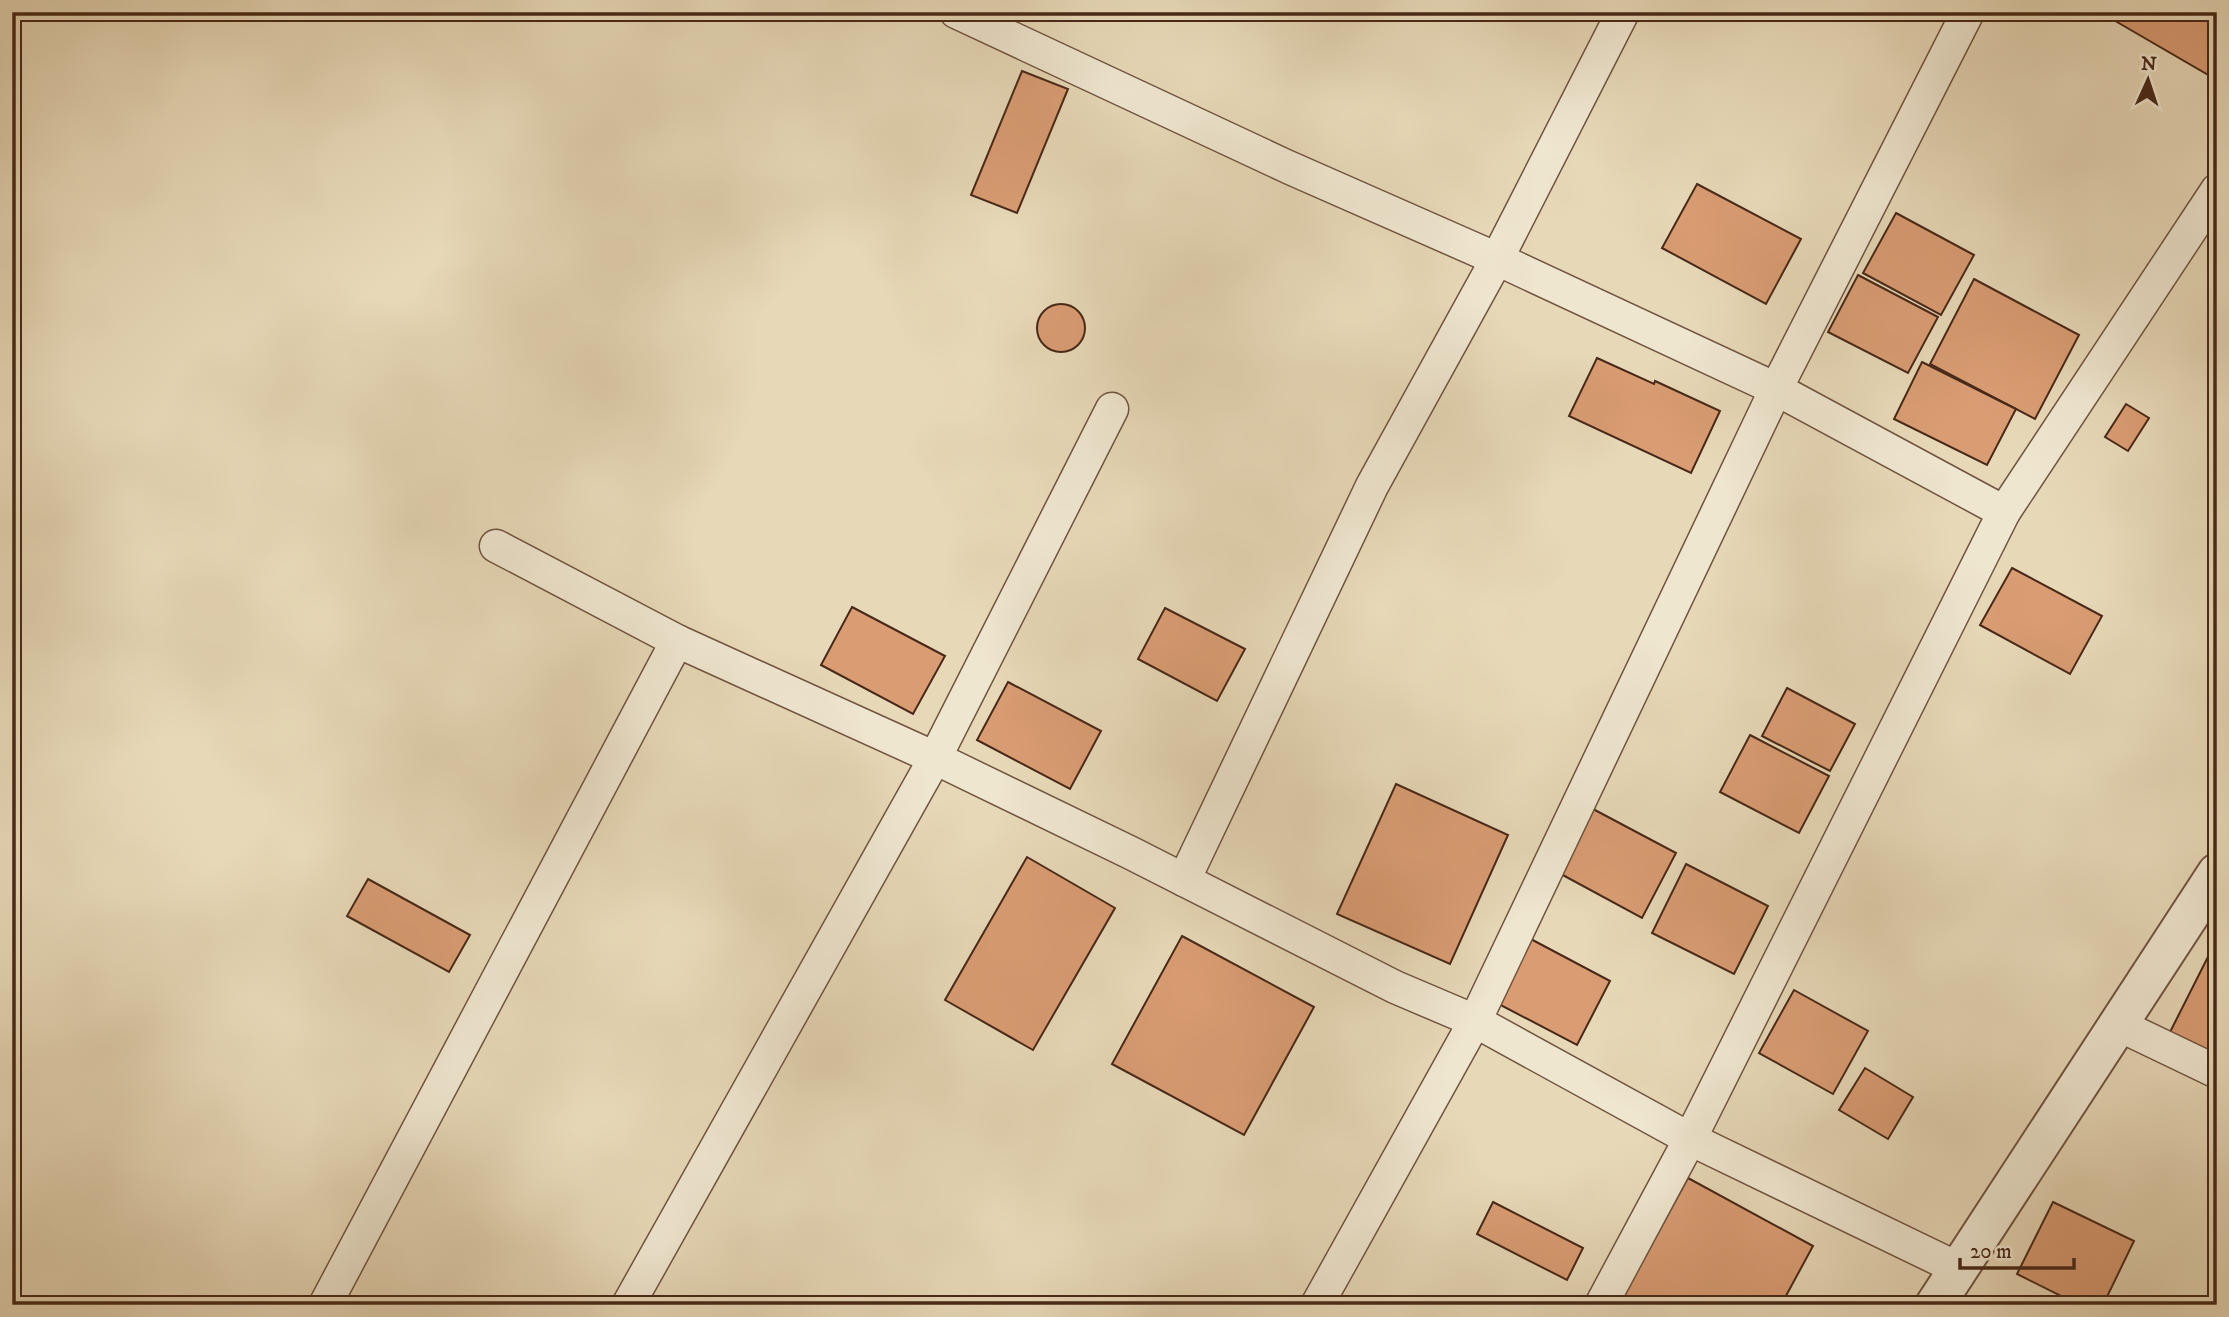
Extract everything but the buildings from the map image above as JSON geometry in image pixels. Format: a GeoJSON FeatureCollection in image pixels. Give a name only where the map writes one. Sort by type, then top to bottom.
{"type":"FeatureCollection","features":[{"type":"Feature","properties":{"kind":"street"},"geometry":{"type":"LineString","coordinates":[[1184,880],[1372,486],[1497,259],[1623,12]]}},
{"type":"Feature","properties":{"kind":"street"},"geometry":{"type":"LineString","coordinates":[[1317,1305],[1475,1021],[1776,389],[1969,12]]}},
{"type":"Feature","properties":{"kind":"street"},"geometry":{"type":"LineString","coordinates":[[976,16],[1287,167],[1497,259],[1776,389],[2004,512]]}},
{"type":"Feature","properties":{"kind":"street"},"geometry":{"type":"LineString","coordinates":[[1601,1305],[1690,1139],[2004,512],[2217,190]]}},
{"type":"Feature","properties":{"kind":"street"},"geometry":{"type":"LineString","coordinates":[[628,1305],[935,758],[1112,410]]}},
{"type":"Feature","properties":{"kind":"street"},"geometry":{"type":"LineString","coordinates":[[496,546],[677,641],[935,758],[1184,880],[1395,988],[1475,1021],[1690,1139],[1957,1268]]}},
{"type":"Feature","properties":{"kind":"street"},"geometry":{"type":"LineString","coordinates":[[324,1305],[677,641]]}},
{"type":"Feature","properties":{"kind":"street"},"geometry":{"type":"LineString","coordinates":[[1935,1305],[2217,873]]}},
{"type":"Feature","properties":{"kind":"street"},"geometry":{"type":"LineString","coordinates":[[2119,1025],[2217,1072]]}}]}
